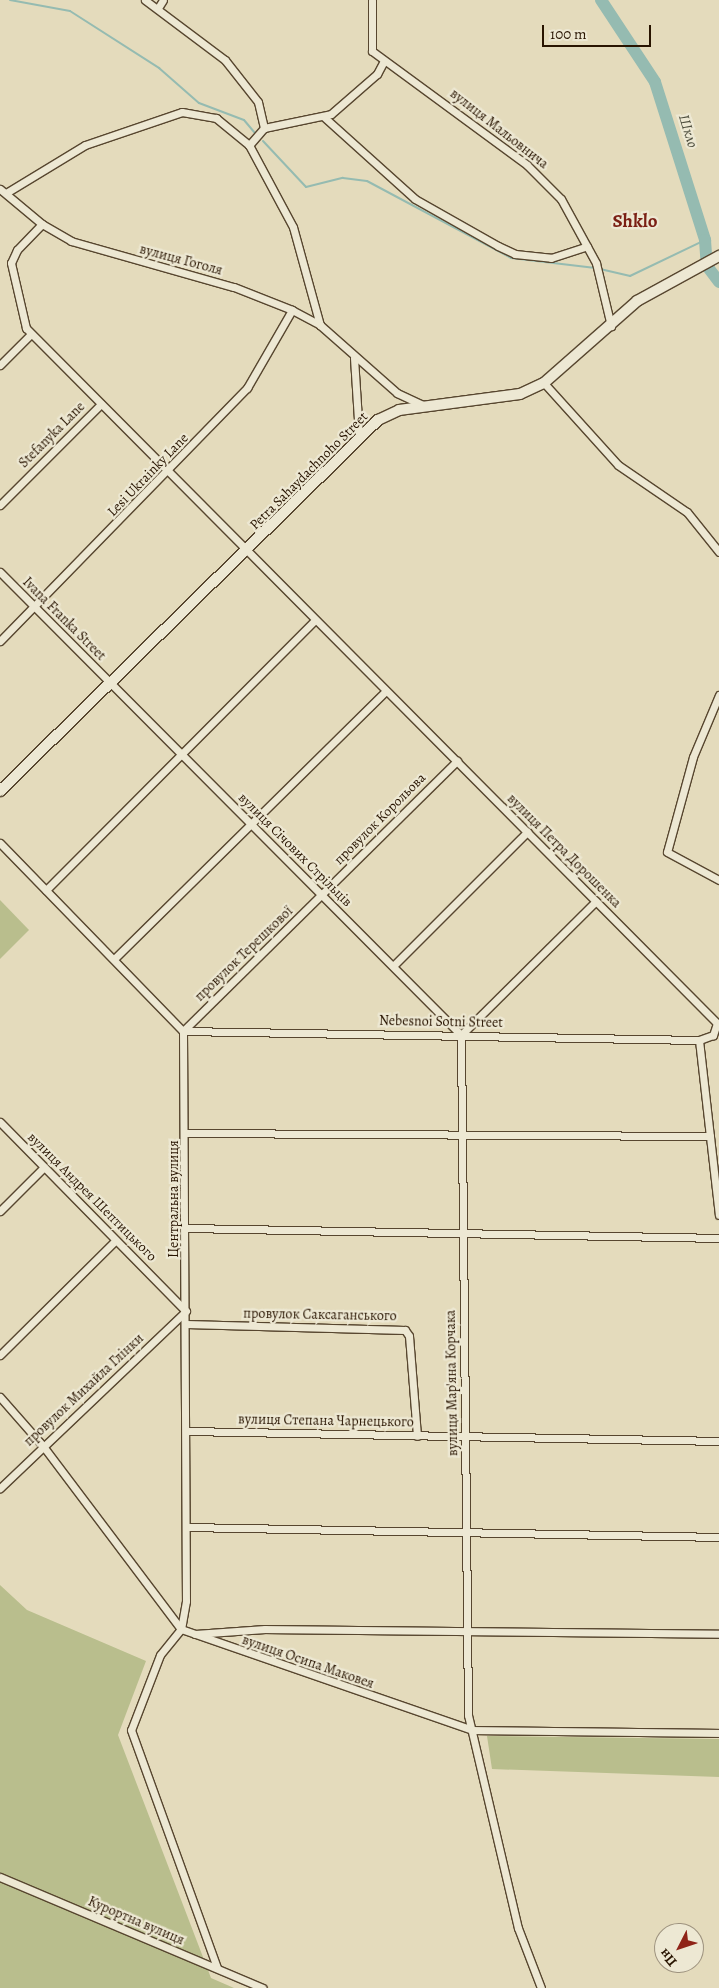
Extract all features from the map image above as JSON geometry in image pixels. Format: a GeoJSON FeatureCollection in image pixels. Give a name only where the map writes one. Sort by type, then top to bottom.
{"type":"FeatureCollection","features":[{"type":"Feature","properties":{"kind":"street"},"geometry":{"type":"LineString","coordinates":[[145,0],[158,8],[240,76],[258,102],[264,128]]}},
{"type":"Feature","properties":{"kind":"street"},"geometry":{"type":"LineString","coordinates":[[158,8],[163,0]]}},
{"type":"Feature","properties":{"kind":"street","name":"вулиця Мальовнича"},"geometry":{"type":"LineString","coordinates":[[372,0],[372,51],[546,182],[573,216],[596,263],[611,326]]}},
{"type":"Feature","properties":{"kind":"street"},"geometry":{"type":"LineString","coordinates":[[249,145],[264,128],[324,117],[373,79],[384,61]]}},
{"type":"Feature","properties":{"kind":"street"},"geometry":{"type":"LineString","coordinates":[[3,191],[85,145],[182,112],[216,118],[249,145],[293,227],[320,325]]}},
{"type":"Feature","properties":{"kind":"street"},"geometry":{"type":"LineString","coordinates":[[324,117],[415,199],[498,246],[533,258],[551,258],[587,246]]}},
{"type":"Feature","properties":{"kind":"street","name":"вулиця Гоголя"},"geometry":{"type":"LineString","coordinates":[[3,191],[42,224],[107,254],[234,287],[292,310],[320,325],[354,358],[397,393],[423,405]]}},
{"type":"Feature","properties":{"kind":"street"},"geometry":{"type":"LineString","coordinates":[[0,365],[31,334],[22,320],[20,287],[11,263],[17,250],[42,224]]}},
{"type":"Feature","properties":{"kind":"street","name":"Petra Sahaydachnoho Street"},"geometry":{"type":"LineString","coordinates":[[0,790],[248,552],[359,436],[398,410],[423,405],[520,394],[544,383],[611,326],[637,301],[692,269],[718,257]]}},
{"type":"Feature","properties":{"kind":"street","name":"Lesi Ukrainky Lane"},"geometry":{"type":"LineString","coordinates":[[0,641],[169,473],[255,377],[269,344],[292,310]]}},
{"type":"Feature","properties":{"kind":"street","name":"вулиця Петра Дорошенка"},"geometry":{"type":"LineString","coordinates":[[31,334],[717,1023]]}},
{"type":"Feature","properties":{"kind":"street"},"geometry":{"type":"LineString","coordinates":[[354,358],[359,436]]}},
{"type":"Feature","properties":{"kind":"street"},"geometry":{"type":"LineString","coordinates":[[544,383],[618,465],[687,512],[719,552]]}},
{"type":"Feature","properties":{"kind":"street","name":"Stefanyka Lane"},"geometry":{"type":"LineString","coordinates":[[0,506],[100,404]]}},
{"type":"Feature","properties":{"kind":"street","name":"Ivana Franka Street"},"geometry":{"type":"LineString","coordinates":[[0,572],[111,683]]}},
{"type":"Feature","properties":{"kind":"street"},"geometry":{"type":"LineString","coordinates":[[46,890],[316,620]]}},
{"type":"Feature","properties":{"kind":"street","name":"вулиця Січових Стрільців"},"geometry":{"type":"LineString","coordinates":[[111,683],[461,1035]]}},
{"type":"Feature","properties":{"kind":"street"},"geometry":{"type":"LineString","coordinates":[[114,959],[386,691]]}},
{"type":"Feature","properties":{"kind":"street"},"geometry":{"type":"LineString","coordinates":[[719,694],[693,757],[667,852],[719,880]]}},
{"type":"Feature","properties":{"kind":"street","name":"провулок Корольова"},"geometry":{"type":"LineString","coordinates":[[322,895],[456,761]]}},
{"type":"Feature","properties":{"kind":"street"},"geometry":{"type":"LineString","coordinates":[[393,966],[526,832]]}},
{"type":"Feature","properties":{"kind":"street"},"geometry":{"type":"LineString","coordinates":[[0,843],[183,1031]]}},
{"type":"Feature","properties":{"kind":"street","name":"провулок Терешкової"},"geometry":{"type":"LineString","coordinates":[[183,1031],[322,895]]}},
{"type":"Feature","properties":{"kind":"street"},"geometry":{"type":"LineString","coordinates":[[461,1035],[596,901]]}},
{"type":"Feature","properties":{"kind":"street"},"geometry":{"type":"LineString","coordinates":[[719,1012],[713,1035],[699,1040],[719,1215]]}},
{"type":"Feature","properties":{"kind":"street","name":"Nebesnoi Sotni Street"},"geometry":{"type":"LineString","coordinates":[[183,1031],[699,1040]]}},
{"type":"Feature","properties":{"kind":"street","name":"Центральна вулиця"},"geometry":{"type":"LineString","coordinates":[[181,1629],[186,1527],[186,1133],[183,1031]]}},
{"type":"Feature","properties":{"kind":"street","name":"вулиця Мар'яна Корчака"},"geometry":{"type":"LineString","coordinates":[[461,1035],[468,1715],[473,1730],[487,1812],[518,1928],[541,1988]]}},
{"type":"Feature","properties":{"kind":"street","name":"вулиця Андрея Шептицького"},"geometry":{"type":"LineString","coordinates":[[0,1122],[186,1311]]}},
{"type":"Feature","properties":{"kind":"street"},"geometry":{"type":"LineString","coordinates":[[186,1133],[710,1136]]}},
{"type":"Feature","properties":{"kind":"street"},"geometry":{"type":"LineString","coordinates":[[0,1211],[44,1167]]}},
{"type":"Feature","properties":{"kind":"street"},"geometry":{"type":"LineString","coordinates":[[186,1228],[719,1238]]}},
{"type":"Feature","properties":{"kind":"street"},"geometry":{"type":"LineString","coordinates":[[0,1355],[116,1240]]}},
{"type":"Feature","properties":{"kind":"street","name":"провулок Михайла Глінки"},"geometry":{"type":"LineString","coordinates":[[0,1488],[186,1311]]}},
{"type":"Feature","properties":{"kind":"street","name":"провулок Саксаганського"},"geometry":{"type":"LineString","coordinates":[[186,1324],[405,1330],[409,1336],[417,1436]]}},
{"type":"Feature","properties":{"kind":"street","name":"вулиця Осипа Маковея"},"geometry":{"type":"LineString","coordinates":[[0,1398],[43,1446],[181,1629],[473,1730],[719,1733]]}},
{"type":"Feature","properties":{"kind":"street","name":"вулиця Степана Чарнецького"},"geometry":{"type":"LineString","coordinates":[[186,1431],[719,1441]]}},
{"type":"Feature","properties":{"kind":"street"},"geometry":{"type":"LineString","coordinates":[[186,1527],[719,1537]]}},
{"type":"Feature","properties":{"kind":"street"},"geometry":{"type":"LineString","coordinates":[[181,1629],[160,1654],[131,1730],[217,1968]]}},
{"type":"Feature","properties":{"kind":"street"},"geometry":{"type":"LineString","coordinates":[[192,1634],[265,1629],[719,1634]]}},
{"type":"Feature","properties":{"kind":"street","name":"Курортна вулиця"},"geometry":{"type":"LineString","coordinates":[[0,1877],[263,1988]]}},
{"type":"Feature","properties":{"kind":"green space"},"geometry":{"type":"Polygon","coordinates":[[[0,900],[29,930],[0,959],[0,900]]]}},
{"type":"Feature","properties":{"kind":"green space"},"geometry":{"type":"Polygon","coordinates":[[[0,1585],[27,1610],[146,1661],[118,1735],[211,1978],[234,1988],[0,1988],[0,1585]]]}},
{"type":"Feature","properties":{"kind":"green space"},"geometry":{"type":"Polygon","coordinates":[[[487,1736],[719,1739],[719,1777],[492,1769],[487,1736]]]}},
{"type":"Feature","properties":{"kind":"waterway"},"geometry":{"type":"LineString","coordinates":[[10,0],[70,11],[159,68],[199,103],[244,120],[254,132]]}},
{"type":"Feature","properties":{"kind":"waterway","name":"Шкло"},"geometry":{"type":"LineString","coordinates":[[601,0],[655,82],[705,240],[707,266],[719,282]]}},
{"type":"Feature","properties":{"kind":"waterway"},"geometry":{"type":"LineString","coordinates":[[263,141],[306,187],[343,178],[367,181],[511,258],[595,268]]}},
{"type":"Feature","properties":{"kind":"waterway"},"geometry":{"type":"LineString","coordinates":[[600,269],[630,276],[705,240]]}},
{"type":"Feature","properties":{"kind":"district","name":"Shklo"},"geometry":{"type":"Point","coordinates":[635,222]}}]}
